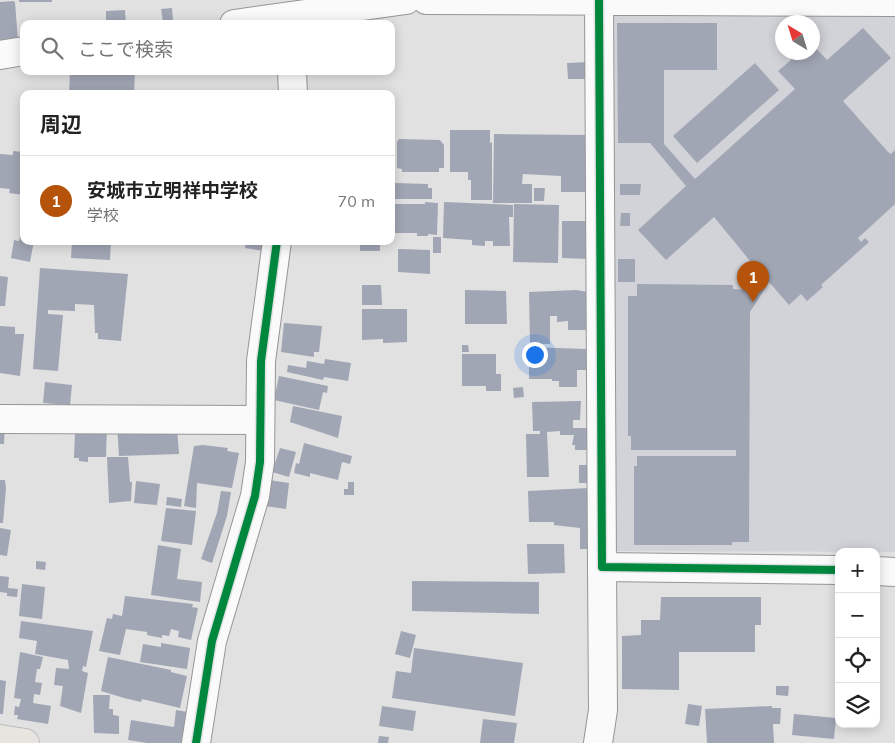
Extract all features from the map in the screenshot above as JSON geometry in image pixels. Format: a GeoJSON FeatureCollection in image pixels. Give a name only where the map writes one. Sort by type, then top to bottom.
{"type":"FeatureCollection","features":[{"type":"Feature","properties":{"kind":"main road"},"geometry":{"type":"LineString","coordinates":[[0,739],[25,743]]}},
{"type":"Feature","properties":{"kind":"street"},"geometry":{"type":"LineString","coordinates":[[250,20],[274,14],[406,0]]}},
{"type":"Feature","properties":{"kind":"street"},"geometry":{"type":"LineString","coordinates":[[426,0],[895,2]]}},
{"type":"Feature","properties":{"kind":"street"},"geometry":{"type":"LineString","coordinates":[[598,743],[603,710],[599,1]]}},
{"type":"Feature","properties":{"kind":"street"},"geometry":{"type":"LineString","coordinates":[[0,54],[20,52]]}},
{"type":"Feature","properties":{"kind":"street"},"geometry":{"type":"LineString","coordinates":[[292,75],[293,90]]}},
{"type":"Feature","properties":{"kind":"street"},"geometry":{"type":"LineString","coordinates":[[196,743],[212,641],[255,496],[260,462],[261,361],[276,245]]}},
{"type":"Feature","properties":{"kind":"street"},"geometry":{"type":"LineString","coordinates":[[0,418],[260,420]]}},
{"type":"Feature","properties":{"kind":"street"},"geometry":{"type":"LineString","coordinates":[[602,568],[835,570]]}},
{"type":"Feature","properties":{"kind":"street"},"geometry":{"type":"LineString","coordinates":[[880,571],[895,572]]}},
{"type":"Feature","properties":{"kind":"shaded area"},"geometry":{"type":"Polygon","coordinates":[[[610,12],[895,14],[895,552],[880,552],[880,548],[835,548],[835,552],[614,551],[610,12]]]}},
{"type":"Feature","properties":{"kind":"building"},"geometry":{"type":"Polygon","coordinates":[[[19,0],[52,0],[52,2],[19,2],[19,0]]]}},
{"type":"Feature","properties":{"kind":"building"},"geometry":{"type":"Polygon","coordinates":[[[0,2],[15,2],[18,41],[0,43],[0,2]]]}},
{"type":"Feature","properties":{"kind":"building"},"geometry":{"type":"Polygon","coordinates":[[[172,8],[173,20],[163,20],[161,9],[172,8]]]}},
{"type":"Feature","properties":{"kind":"building"},"geometry":{"type":"Polygon","coordinates":[[[125,10],[126,20],[106,20],[106,11],[125,10]]]}},
{"type":"Feature","properties":{"kind":"building"},"geometry":{"type":"Polygon","coordinates":[[[617,23],[717,23],[717,70],[664,70],[664,144],[695,179],[795,89],[778,71],[791,60],[820,60],[820,53],[827,60],[863,28],[891,58],[843,101],[888,152],[891,154],[895,150],[895,204],[858,238],[861,242],[865,238],[869,242],[821,285],[823,287],[807,301],[801,294],[789,305],[769,282],[750,312],[749,542],[732,542],[732,545],[634,545],[634,466],[637,466],[637,456],[736,456],[736,450],[631,450],[631,436],[628,436],[628,296],[637,296],[637,284],[733,285],[733,289],[750,290],[760,273],[714,217],[666,260],[638,230],[686,186],[650,143],[618,143],[617,23]]]}},
{"type":"Feature","properties":{"kind":"building"},"geometry":{"type":"Polygon","coordinates":[[[589,62],[589,79],[568,79],[567,63],[589,62]]]}},
{"type":"Feature","properties":{"kind":"building"},"geometry":{"type":"Polygon","coordinates":[[[755,63],[779,90],[697,163],[673,136],[755,63]]]}},
{"type":"Feature","properties":{"kind":"building"},"geometry":{"type":"Polygon","coordinates":[[[70,75],[135,75],[134,90],[69,90],[70,75]]]}},
{"type":"Feature","properties":{"kind":"building"},"geometry":{"type":"Polygon","coordinates":[[[450,130],[490,130],[490,143],[492,142],[492,200],[471,200],[471,180],[468,180],[468,172],[450,172],[450,130]]]}},
{"type":"Feature","properties":{"kind":"building"},"geometry":{"type":"Polygon","coordinates":[[[494,134],[590,135],[587,192],[561,192],[561,176],[523,174],[522,184],[532,184],[532,203],[493,203],[494,134]]]}},
{"type":"Feature","properties":{"kind":"building"},"geometry":{"type":"Polygon","coordinates":[[[399,139],[440,140],[444,145],[444,168],[439,168],[439,172],[402,172],[402,169],[397,168],[397,142],[399,139]]]}},
{"type":"Feature","properties":{"kind":"building"},"geometry":{"type":"Polygon","coordinates":[[[13,151],[20,152],[20,194],[9,193],[10,189],[0,188],[0,154],[13,155],[13,151]]]}},
{"type":"Feature","properties":{"kind":"building"},"geometry":{"type":"Polygon","coordinates":[[[395,183],[428,184],[428,188],[432,188],[432,199],[395,199],[395,183]]]}},
{"type":"Feature","properties":{"kind":"building"},"geometry":{"type":"Polygon","coordinates":[[[620,184],[641,184],[640,195],[620,195],[620,184]]]}},
{"type":"Feature","properties":{"kind":"building"},"geometry":{"type":"Polygon","coordinates":[[[534,188],[545,188],[544,201],[534,201],[534,188]]]}},
{"type":"Feature","properties":{"kind":"building"},"geometry":{"type":"Polygon","coordinates":[[[425,202],[438,203],[437,235],[417,236],[417,233],[395,233],[395,204],[425,204],[425,202]]]}},
{"type":"Feature","properties":{"kind":"building"},"geometry":{"type":"Polygon","coordinates":[[[444,202],[513,205],[513,217],[509,217],[510,246],[493,246],[493,241],[485,241],[485,246],[472,245],[472,240],[443,238],[444,202]]]}},
{"type":"Feature","properties":{"kind":"building"},"geometry":{"type":"Polygon","coordinates":[[[514,204],[559,205],[558,263],[513,262],[514,204]]]}},
{"type":"Feature","properties":{"kind":"building"},"geometry":{"type":"Polygon","coordinates":[[[621,213],[630,213],[630,226],[620,226],[621,213]]]}},
{"type":"Feature","properties":{"kind":"building"},"geometry":{"type":"Polygon","coordinates":[[[562,221],[588,221],[588,259],[562,258],[562,221]]]}},
{"type":"Feature","properties":{"kind":"building"},"geometry":{"type":"Polygon","coordinates":[[[20,236],[20,245],[33,245],[30,262],[11,258],[14,240],[19,241],[20,236]]]}},
{"type":"Feature","properties":{"kind":"building"},"geometry":{"type":"Polygon","coordinates":[[[433,237],[441,237],[441,253],[433,253],[433,237]]]}},
{"type":"Feature","properties":{"kind":"building"},"geometry":{"type":"Polygon","coordinates":[[[72,245],[111,245],[110,260],[71,258],[72,245]]]}},
{"type":"Feature","properties":{"kind":"building"},"geometry":{"type":"Polygon","coordinates":[[[245,245],[265,245],[264,251],[245,248],[245,245]]]}},
{"type":"Feature","properties":{"kind":"building"},"geometry":{"type":"Polygon","coordinates":[[[360,245],[380,245],[380,251],[360,251],[360,245]]]}},
{"type":"Feature","properties":{"kind":"building"},"geometry":{"type":"Polygon","coordinates":[[[398,249],[430,250],[430,274],[398,272],[398,249]]]}},
{"type":"Feature","properties":{"kind":"building"},"geometry":{"type":"Polygon","coordinates":[[[618,259],[635,259],[635,282],[618,282],[618,259]]]}},
{"type":"Feature","properties":{"kind":"building"},"geometry":{"type":"Polygon","coordinates":[[[40,268],[128,274],[121,341],[98,339],[98,333],[95,333],[94,305],[75,304],[75,311],[48,310],[48,314],[63,315],[58,371],[33,369],[40,268]]]}},
{"type":"Feature","properties":{"kind":"building"},"geometry":{"type":"Polygon","coordinates":[[[0,276],[8,277],[5,306],[0,306],[0,276]]]}},
{"type":"Feature","properties":{"kind":"building"},"geometry":{"type":"Polygon","coordinates":[[[362,285],[381,285],[382,305],[362,305],[362,285]]]}},
{"type":"Feature","properties":{"kind":"building"},"geometry":{"type":"Polygon","coordinates":[[[465,290],[506,291],[507,324],[465,324],[465,290]]]}},
{"type":"Feature","properties":{"kind":"building"},"geometry":{"type":"Polygon","coordinates":[[[576,290],[588,292],[589,330],[568,330],[568,321],[557,322],[557,316],[550,316],[550,344],[530,344],[529,292],[576,290]]]}},
{"type":"Feature","properties":{"kind":"building"},"geometry":{"type":"Polygon","coordinates":[[[362,309],[407,309],[407,342],[383,343],[383,339],[362,340],[362,309]]]}},
{"type":"Feature","properties":{"kind":"building"},"geometry":{"type":"Polygon","coordinates":[[[284,323],[322,326],[319,352],[314,352],[314,357],[281,352],[284,323]]]}},
{"type":"Feature","properties":{"kind":"building"},"geometry":{"type":"Polygon","coordinates":[[[0,326],[15,327],[15,334],[24,334],[20,376],[0,373],[0,326]]]}},
{"type":"Feature","properties":{"kind":"building"},"geometry":{"type":"Polygon","coordinates":[[[462,345],[468,345],[469,352],[462,352],[462,345]]]}},
{"type":"Feature","properties":{"kind":"building"},"geometry":{"type":"Polygon","coordinates":[[[529,347],[586,349],[586,370],[577,370],[577,387],[559,387],[559,381],[552,381],[552,379],[529,379],[529,347]]]}},
{"type":"Feature","properties":{"kind":"building"},"geometry":{"type":"Polygon","coordinates":[[[462,354],[496,354],[496,374],[501,374],[501,391],[486,391],[486,386],[462,386],[462,354]]]}},
{"type":"Feature","properties":{"kind":"building"},"geometry":{"type":"Polygon","coordinates":[[[325,359],[351,363],[348,381],[324,377],[323,380],[287,372],[288,365],[306,368],[307,361],[324,364],[325,359]]]}},
{"type":"Feature","properties":{"kind":"building"},"geometry":{"type":"Polygon","coordinates":[[[279,376],[328,386],[327,393],[323,392],[319,410],[274,400],[279,376]]]}},
{"type":"Feature","properties":{"kind":"building"},"geometry":{"type":"Polygon","coordinates":[[[45,382],[72,385],[70,405],[43,403],[45,382]]]}},
{"type":"Feature","properties":{"kind":"building"},"geometry":{"type":"Polygon","coordinates":[[[523,387],[524,397],[514,398],[513,388],[523,387]]]}},
{"type":"Feature","properties":{"kind":"building"},"geometry":{"type":"Polygon","coordinates":[[[581,401],[580,420],[573,420],[573,428],[591,428],[591,450],[575,450],[575,445],[572,445],[574,435],[560,435],[560,431],[547,432],[549,477],[527,477],[526,434],[540,434],[540,431],[533,431],[532,402],[581,401]]]}},
{"type":"Feature","properties":{"kind":"building"},"geometry":{"type":"Polygon","coordinates":[[[293,406],[342,416],[338,438],[290,422],[293,406]]]}},
{"type":"Feature","properties":{"kind":"building"},"geometry":{"type":"Polygon","coordinates":[[[0,423],[5,423],[4,444],[0,444],[0,423]]]}},
{"type":"Feature","properties":{"kind":"building"},"geometry":{"type":"Polygon","coordinates":[[[117,425],[177,427],[179,454],[119,456],[117,425]]]}},
{"type":"Feature","properties":{"kind":"building"},"geometry":{"type":"Polygon","coordinates":[[[107,426],[106,457],[88,457],[88,462],[79,461],[79,458],[74,458],[75,432],[107,426]]]}},
{"type":"Feature","properties":{"kind":"building"},"geometry":{"type":"Polygon","coordinates":[[[304,443],[352,456],[350,464],[342,462],[338,480],[310,473],[310,477],[294,473],[296,463],[299,464],[304,443]]]}},
{"type":"Feature","properties":{"kind":"building"},"geometry":{"type":"Polygon","coordinates":[[[203,445],[228,448],[227,451],[239,453],[232,488],[197,483],[196,508],[184,506],[194,446],[203,445]]]}},
{"type":"Feature","properties":{"kind":"building"},"geometry":{"type":"Polygon","coordinates":[[[280,448],[296,452],[289,477],[272,472],[280,448]]]}},
{"type":"Feature","properties":{"kind":"building"},"geometry":{"type":"Polygon","coordinates":[[[107,457],[128,457],[130,482],[132,482],[131,501],[109,503],[107,457]]]}},
{"type":"Feature","properties":{"kind":"building"},"geometry":{"type":"Polygon","coordinates":[[[579,465],[587,465],[587,483],[579,483],[579,465]]]}},
{"type":"Feature","properties":{"kind":"building"},"geometry":{"type":"Polygon","coordinates":[[[0,480],[5,480],[6,488],[3,523],[0,523],[0,480]]]}},
{"type":"Feature","properties":{"kind":"building"},"geometry":{"type":"Polygon","coordinates":[[[269,480],[289,483],[286,509],[265,506],[269,480]]]}},
{"type":"Feature","properties":{"kind":"building"},"geometry":{"type":"Polygon","coordinates":[[[136,481],[160,484],[157,505],[134,503],[136,481]]]}},
{"type":"Feature","properties":{"kind":"building"},"geometry":{"type":"Polygon","coordinates":[[[348,482],[354,482],[354,495],[344,495],[344,489],[348,489],[348,482]]]}},
{"type":"Feature","properties":{"kind":"building"},"geometry":{"type":"Polygon","coordinates":[[[589,488],[589,549],[580,549],[580,528],[554,525],[554,522],[529,522],[528,491],[589,488]]]}},
{"type":"Feature","properties":{"kind":"building"},"geometry":{"type":"Polygon","coordinates":[[[221,491],[231,492],[227,516],[212,563],[201,559],[217,513],[221,491]]]}},
{"type":"Feature","properties":{"kind":"building"},"geometry":{"type":"Polygon","coordinates":[[[167,497],[182,499],[181,507],[166,505],[167,497]]]}},
{"type":"Feature","properties":{"kind":"building"},"geometry":{"type":"Polygon","coordinates":[[[166,508],[196,511],[192,545],[161,541],[166,508]]]}},
{"type":"Feature","properties":{"kind":"building"},"geometry":{"type":"Polygon","coordinates":[[[0,528],[11,530],[7,556],[0,555],[0,528]]]}},
{"type":"Feature","properties":{"kind":"building"},"geometry":{"type":"Polygon","coordinates":[[[527,544],[564,544],[565,573],[528,574],[527,544]]]}},
{"type":"Feature","properties":{"kind":"building"},"geometry":{"type":"Polygon","coordinates":[[[158,545],[181,549],[177,579],[202,582],[200,602],[151,595],[158,545]]]}},
{"type":"Feature","properties":{"kind":"building"},"geometry":{"type":"Polygon","coordinates":[[[36,561],[46,562],[45,570],[36,569],[36,561]]]}},
{"type":"Feature","properties":{"kind":"building"},"geometry":{"type":"Polygon","coordinates":[[[0,576],[9,577],[8,588],[18,589],[17,597],[7,596],[7,593],[0,592],[0,576]]]}},
{"type":"Feature","properties":{"kind":"building"},"geometry":{"type":"Polygon","coordinates":[[[412,581],[539,582],[539,614],[412,611],[412,581]]]}},
{"type":"Feature","properties":{"kind":"building"},"geometry":{"type":"Polygon","coordinates":[[[22,584],[45,587],[42,619],[19,616],[22,584]]]}},
{"type":"Feature","properties":{"kind":"building"},"geometry":{"type":"Polygon","coordinates":[[[125,596],[193,604],[192,607],[198,608],[191,640],[178,637],[179,631],[171,629],[169,636],[162,635],[162,638],[147,635],[147,632],[126,629],[120,655],[99,651],[107,618],[112,619],[113,614],[122,616],[125,596]]]}},
{"type":"Feature","properties":{"kind":"building"},"geometry":{"type":"Polygon","coordinates":[[[661,597],[761,597],[761,625],[755,625],[755,652],[679,652],[679,690],[622,689],[622,636],[641,635],[641,620],[660,620],[661,597]]]}},
{"type":"Feature","properties":{"kind":"building"},"geometry":{"type":"Polygon","coordinates":[[[21,621],[93,631],[86,667],[83,666],[82,671],[88,673],[81,713],[60,706],[63,686],[54,685],[56,668],[69,669],[68,660],[35,654],[37,641],[19,638],[21,621]]]}},
{"type":"Feature","properties":{"kind":"building"},"geometry":{"type":"Polygon","coordinates":[[[401,631],[416,635],[410,658],[395,654],[401,631]]]}},
{"type":"Feature","properties":{"kind":"building"},"geometry":{"type":"Polygon","coordinates":[[[161,643],[190,648],[187,669],[140,662],[143,644],[161,647],[161,643]]]}},
{"type":"Feature","properties":{"kind":"building"},"geometry":{"type":"Polygon","coordinates":[[[414,648],[523,663],[515,716],[392,698],[396,671],[411,673],[414,648]]]}},
{"type":"Feature","properties":{"kind":"building"},"geometry":{"type":"Polygon","coordinates":[[[20,652],[43,657],[40,669],[37,669],[35,682],[42,683],[40,695],[34,694],[33,703],[51,706],[48,724],[17,719],[18,715],[14,715],[15,706],[19,707],[21,699],[14,698],[20,652]]]}},
{"type":"Feature","properties":{"kind":"building"},"geometry":{"type":"Polygon","coordinates":[[[108,657],[171,670],[171,672],[187,676],[180,708],[142,699],[141,702],[101,691],[108,657]]]}},
{"type":"Feature","properties":{"kind":"building"},"geometry":{"type":"Polygon","coordinates":[[[0,680],[6,681],[3,714],[0,714],[0,680]]]}},
{"type":"Feature","properties":{"kind":"building"},"geometry":{"type":"Polygon","coordinates":[[[776,686],[789,686],[788,696],[776,695],[776,686]]]}},
{"type":"Feature","properties":{"kind":"building"},"geometry":{"type":"Polygon","coordinates":[[[93,695],[110,695],[109,709],[113,709],[113,715],[119,716],[119,734],[94,733],[93,695]]]}},
{"type":"Feature","properties":{"kind":"building"},"geometry":{"type":"Polygon","coordinates":[[[688,704],[702,706],[699,726],[685,724],[688,704]]]}},
{"type":"Feature","properties":{"kind":"building"},"geometry":{"type":"Polygon","coordinates":[[[382,706],[416,711],[413,731],[379,726],[382,706]]]}},
{"type":"Feature","properties":{"kind":"building"},"geometry":{"type":"Polygon","coordinates":[[[772,706],[772,708],[781,708],[780,724],[773,724],[774,743],[707,743],[705,709],[772,706]]]}},
{"type":"Feature","properties":{"kind":"building"},"geometry":{"type":"Polygon","coordinates":[[[176,710],[188,712],[181,743],[147,743],[128,740],[131,720],[174,727],[176,710]]]}},
{"type":"Feature","properties":{"kind":"building"},"geometry":{"type":"Polygon","coordinates":[[[794,714],[835,718],[834,739],[792,735],[794,714]]]}},
{"type":"Feature","properties":{"kind":"building"},"geometry":{"type":"Polygon","coordinates":[[[483,719],[517,723],[514,743],[480,743],[483,719]]]}},
{"type":"Feature","properties":{"kind":"building"},"geometry":{"type":"Polygon","coordinates":[[[379,736],[389,737],[388,743],[378,743],[379,736]]]}},
{"type":"Feature","properties":{"kind":"cycle path"},"geometry":{"type":"LineString","coordinates":[[599,1],[602,567],[835,570]]}},
{"type":"Feature","properties":{"kind":"cycle path"},"geometry":{"type":"LineString","coordinates":[[196,743],[212,641],[255,496],[260,462],[261,361],[276,245]]}},
{"type":"Feature","properties":{"kind":"place","name":"安城市立明祥中学校"},"geometry":{"type":"Point","coordinates":[753,302]}}]}
